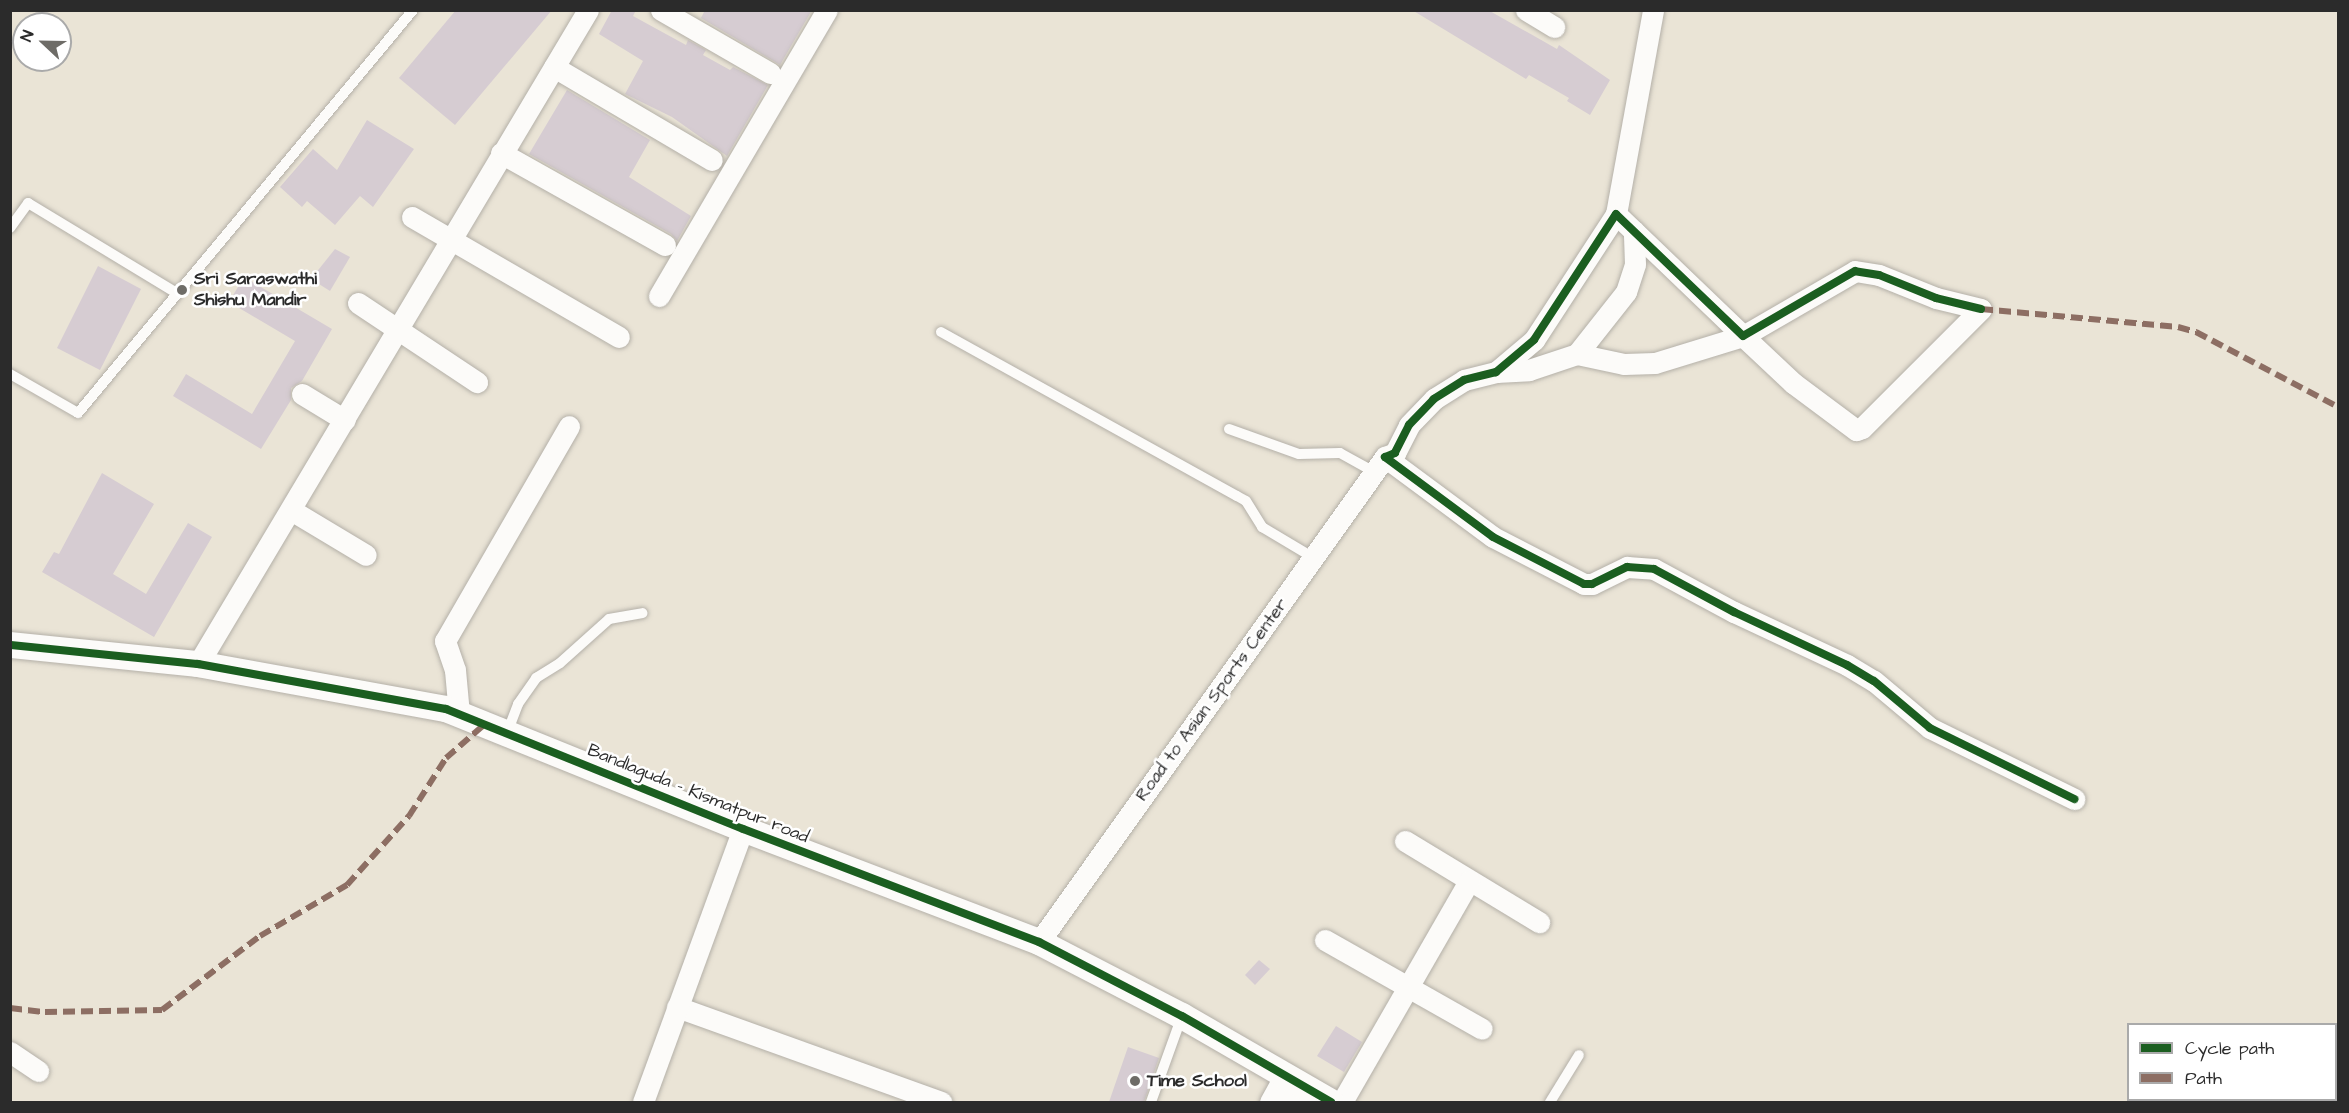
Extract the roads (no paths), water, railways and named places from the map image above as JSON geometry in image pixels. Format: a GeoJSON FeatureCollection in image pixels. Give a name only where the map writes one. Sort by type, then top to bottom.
{"type":"FeatureCollection","features":[{"type":"Feature","properties":{"kind":"street"},"geometry":{"type":"LineString","coordinates":[[198,664],[452,243],[501,153],[588,10]]}},
{"type":"Feature","properties":{"kind":"street"},"geometry":{"type":"LineString","coordinates":[[661,10],[770,73]]}},
{"type":"Feature","properties":{"kind":"street"},"geometry":{"type":"LineString","coordinates":[[659,296],[827,10]]}},
{"type":"Feature","properties":{"kind":"street"},"geometry":{"type":"LineString","coordinates":[[1526,10],[1554,27]]}},
{"type":"Feature","properties":{"kind":"street"},"geometry":{"type":"LineString","coordinates":[[1496,372],[1534,340],[1616,214],[1653,10]]}},
{"type":"Feature","properties":{"kind":"street"},"geometry":{"type":"LineString","coordinates":[[554,67],[712,160]]}},
{"type":"Feature","properties":{"kind":"street"},"geometry":{"type":"LineString","coordinates":[[501,153],[665,245]]}},
{"type":"Feature","properties":{"kind":"street"},"geometry":{"type":"LineString","coordinates":[[1616,214],[1634,231],[1743,336],[1793,383],[1856,430],[1862,428],[1982,309],[1936,298],[1879,275],[1856,271],[1743,336],[1655,363],[1624,364],[1577,354],[1626,292],[1635,264],[1634,231]]}},
{"type":"Feature","properties":{"kind":"street"},"geometry":{"type":"LineString","coordinates":[[412,217],[452,243],[619,337]]}},
{"type":"Feature","properties":{"kind":"street"},"geometry":{"type":"LineString","coordinates":[[358,303],[477,381]]}},
{"type":"Feature","properties":{"kind":"street","name":"Road to Asian Sports Center"},"geometry":{"type":"LineString","coordinates":[[1039,942],[1379,465],[1395,453],[1409,425],[1434,399],[1464,380],[1496,372],[1529,370],[1577,354]]}},
{"type":"Feature","properties":{"kind":"street"},"geometry":{"type":"LineString","coordinates":[[302,394],[345,420]]}},
{"type":"Feature","properties":{"kind":"street"},"geometry":{"type":"LineString","coordinates":[[459,714],[455,670],[445,641],[569,426]]}},
{"type":"Feature","properties":{"kind":"street"},"geometry":{"type":"LineString","coordinates":[[1379,465],[1493,537],[1584,584],[1592,584],[1627,567],[1654,569],[1734,612],[1847,665],[1874,681],[1930,728],[2074,799]]}},
{"type":"Feature","properties":{"kind":"street"},"geometry":{"type":"LineString","coordinates":[[291,510],[366,555]]}},
{"type":"Feature","properties":{"kind":"street","name":"Bandlaguda - Kismatpur road"},"geometry":{"type":"LineString","coordinates":[[10,645],[198,664],[459,714],[743,829],[1039,942],[1182,1016],[1292,1087],[1331,1102]]}},
{"type":"Feature","properties":{"kind":"street"},"geometry":{"type":"LineString","coordinates":[[643,1102],[743,829]]}},
{"type":"Feature","properties":{"kind":"street"},"geometry":{"type":"LineString","coordinates":[[1405,841],[1539,922]]}},
{"type":"Feature","properties":{"kind":"street"},"geometry":{"type":"LineString","coordinates":[[1342,1102],[1469,881]]}},
{"type":"Feature","properties":{"kind":"street"},"geometry":{"type":"LineString","coordinates":[[1325,940],[1482,1029]]}},
{"type":"Feature","properties":{"kind":"street"},"geometry":{"type":"LineString","coordinates":[[677,1007],[941,1102]]}},
{"type":"Feature","properties":{"kind":"street"},"geometry":{"type":"LineString","coordinates":[[10,1052],[38,1071]]}},
{"type":"Feature","properties":{"kind":"street"},"geometry":{"type":"LineString","coordinates":[[1270,1102],[1292,1087]]}},
{"type":"Feature","properties":{"kind":"lane"},"geometry":{"type":"LineString","coordinates":[[10,374],[78,413],[175,292],[413,10]]}},
{"type":"Feature","properties":{"kind":"lane"},"geometry":{"type":"LineString","coordinates":[[10,228],[28,203],[175,292]]}},
{"type":"Feature","properties":{"kind":"lane"},"geometry":{"type":"LineString","coordinates":[[941,332],[1246,501],[1262,527],[1314,558]]}},
{"type":"Feature","properties":{"kind":"lane"},"geometry":{"type":"LineString","coordinates":[[1229,429],[1299,454],[1340,453],[1379,465]]}},
{"type":"Feature","properties":{"kind":"lane"},"geometry":{"type":"LineString","coordinates":[[507,733],[518,704],[536,678],[567,658],[609,619],[642,614]]}},
{"type":"Feature","properties":{"kind":"lane"},"geometry":{"type":"LineString","coordinates":[[1151,1102],[1182,1016]]}},
{"type":"Feature","properties":{"kind":"lane"},"geometry":{"type":"LineString","coordinates":[[1550,1102],[1579,1055]]}},
{"type":"Feature","properties":{"kind":"place","name":"Sri Saraswathi Shishu Mandir"},"geometry":{"type":"Point","coordinates":[182,290]}},
{"type":"Feature","properties":{"kind":"place","name":"Time School"},"geometry":{"type":"Point","coordinates":[1135,1081]}}]}
